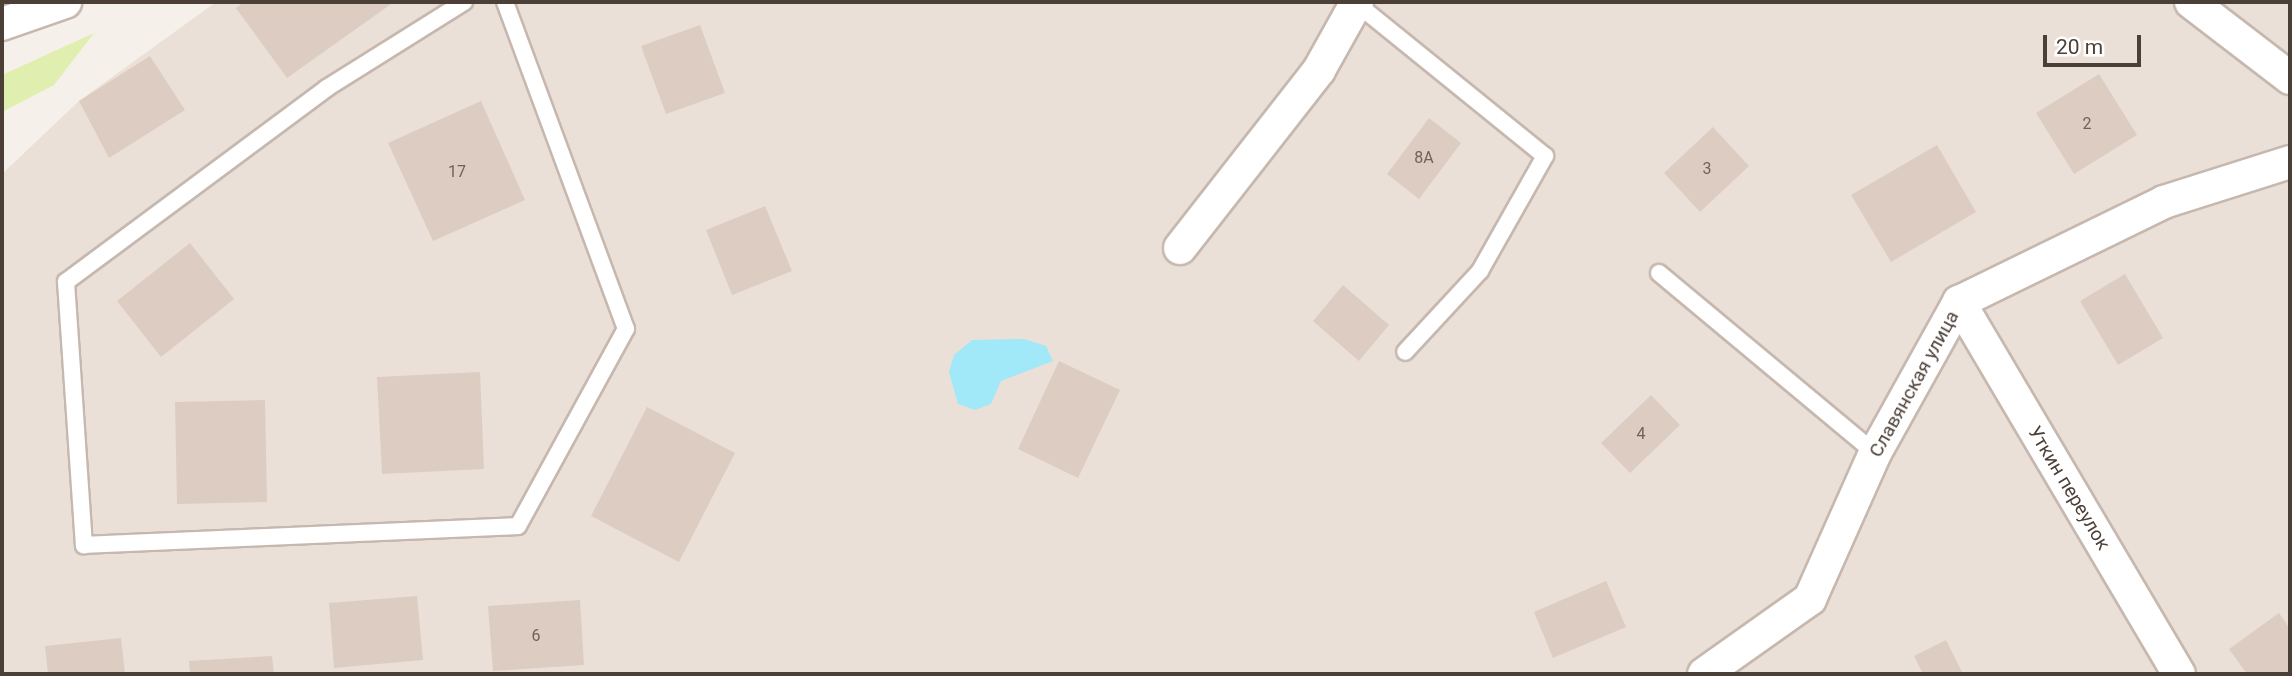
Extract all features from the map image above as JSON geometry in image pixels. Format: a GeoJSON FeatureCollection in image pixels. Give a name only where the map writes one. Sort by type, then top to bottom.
{"type":"FeatureCollection","features":[{"type":"Feature","properties":{"kind":"street"},"geometry":{"type":"LineString","coordinates":[[2,24],[65,2]]}},
{"type":"Feature","properties":{"kind":"street"},"geometry":{"type":"LineString","coordinates":[[1180,248],[1319,70],[1357,2]]}},
{"type":"Feature","properties":{"kind":"street"},"geometry":{"type":"LineString","coordinates":[[2191,2],[2290,78]]}},
{"type":"Feature","properties":{"kind":"street","name":"Славянская улица"},"geometry":{"type":"LineString","coordinates":[[1704,674],[1810,599],[1875,453],[1959,302],[2164,202],[2290,162]]}},
{"type":"Feature","properties":{"kind":"street","name":"Уткин переулок"},"geometry":{"type":"LineString","coordinates":[[1959,302],[2179,674]]}},
{"type":"Feature","properties":{"kind":"lane"},"geometry":{"type":"LineString","coordinates":[[464,2],[327,88],[66,282],[84,545],[518,526],[626,329],[505,2]]}},
{"type":"Feature","properties":{"kind":"lane"},"geometry":{"type":"LineString","coordinates":[[1357,2],[1545,156],[1480,271],[1405,352]]}},
{"type":"Feature","properties":{"kind":"lane"},"geometry":{"type":"LineString","coordinates":[[1659,273],[1875,453]]}},
{"type":"Feature","properties":{"kind":"shaded area"},"geometry":{"type":"Polygon","coordinates":[[[216,2],[2290,2],[2290,674],[2,674],[2,174],[79,101],[216,2]]]}},
{"type":"Feature","properties":{"kind":"green space"},"geometry":{"type":"Polygon","coordinates":[[[94,33],[54,85],[2,112],[2,75],[94,33]]]}},
{"type":"Feature","properties":{"kind":"water"},"geometry":{"type":"Polygon","coordinates":[[[1024,339],[1046,346],[1053,361],[1001,381],[991,404],[975,410],[958,404],[949,372],[954,355],[972,340],[1024,339]]]}},
{"type":"Feature","properties":{"kind":"building"},"geometry":{"type":"Polygon","coordinates":[[[244,2],[394,2],[287,78],[236,8],[244,2]]]}},
{"type":"Feature","properties":{"kind":"building"},"geometry":{"type":"Polygon","coordinates":[[[700,25],[725,93],[666,114],[641,46],[700,25]]]}},
{"type":"Feature","properties":{"kind":"building"},"geometry":{"type":"Polygon","coordinates":[[[150,56],[185,110],[109,158],[79,101],[150,56]]]}},
{"type":"Feature","properties":{"kind":"building"},"geometry":{"type":"Polygon","coordinates":[[[2099,74],[2137,135],[2074,174],[2036,113],[2099,74]]]}},
{"type":"Feature","properties":{"kind":"building"},"geometry":{"type":"Polygon","coordinates":[[[481,101],[525,200],[433,241],[388,143],[481,101]]]}},
{"type":"Feature","properties":{"kind":"building"},"geometry":{"type":"Polygon","coordinates":[[[1429,118],[1461,143],[1419,199],[1387,174],[1429,118]]]}},
{"type":"Feature","properties":{"kind":"building"},"geometry":{"type":"Polygon","coordinates":[[[1713,127],[1749,166],[1700,212],[1664,173],[1713,127]]]}},
{"type":"Feature","properties":{"kind":"building"},"geometry":{"type":"Polygon","coordinates":[[[1937,145],[1976,212],[1891,262],[1851,195],[1937,145]]]}},
{"type":"Feature","properties":{"kind":"building"},"geometry":{"type":"Polygon","coordinates":[[[765,206],[792,271],[732,295],[706,230],[765,206]]]}},
{"type":"Feature","properties":{"kind":"building"},"geometry":{"type":"Polygon","coordinates":[[[190,243],[234,299],[161,357],[117,301],[190,243]]]}},
{"type":"Feature","properties":{"kind":"building"},"geometry":{"type":"Polygon","coordinates":[[[2125,274],[2163,338],[2118,365],[2080,301],[2125,274]]]}},
{"type":"Feature","properties":{"kind":"building"},"geometry":{"type":"Polygon","coordinates":[[[1343,285],[1389,325],[1359,361],[1313,321],[1343,285]]]}},
{"type":"Feature","properties":{"kind":"building"},"geometry":{"type":"Polygon","coordinates":[[[1059,361],[1120,390],[1078,478],[1018,449],[1059,361]]]}},
{"type":"Feature","properties":{"kind":"building"},"geometry":{"type":"Polygon","coordinates":[[[480,372],[484,469],[382,474],[377,377],[480,372]]]}},
{"type":"Feature","properties":{"kind":"building"},"geometry":{"type":"Polygon","coordinates":[[[1651,395],[1680,425],[1630,473],[1601,443],[1651,395]]]}},
{"type":"Feature","properties":{"kind":"building"},"geometry":{"type":"Polygon","coordinates":[[[265,400],[267,502],[177,504],[175,402],[265,400]]]}},
{"type":"Feature","properties":{"kind":"building"},"geometry":{"type":"Polygon","coordinates":[[[647,407],[735,453],[679,562],[591,516],[647,407]]]}},
{"type":"Feature","properties":{"kind":"building"},"geometry":{"type":"Polygon","coordinates":[[[1606,581],[1626,627],[1553,658],[1534,612],[1606,581]]]}},
{"type":"Feature","properties":{"kind":"building"},"geometry":{"type":"Polygon","coordinates":[[[417,596],[423,660],[334,668],[329,603],[417,596]]]}},
{"type":"Feature","properties":{"kind":"building"},"geometry":{"type":"Polygon","coordinates":[[[580,600],[584,665],[493,671],[488,606],[580,600]]]}},
{"type":"Feature","properties":{"kind":"building"},"geometry":{"type":"Polygon","coordinates":[[[2279,613],[2290,629],[2290,674],[2247,674],[2229,649],[2279,613]]]}},
{"type":"Feature","properties":{"kind":"building"},"geometry":{"type":"Polygon","coordinates":[[[121,638],[125,674],[48,674],[45,646],[121,638]]]}},
{"type":"Feature","properties":{"kind":"building"},"geometry":{"type":"Polygon","coordinates":[[[1946,640],[1963,674],[1923,674],[1914,656],[1946,640]]]}},
{"type":"Feature","properties":{"kind":"building"},"geometry":{"type":"Polygon","coordinates":[[[272,656],[274,674],[190,674],[189,661],[272,656]]]}}]}
